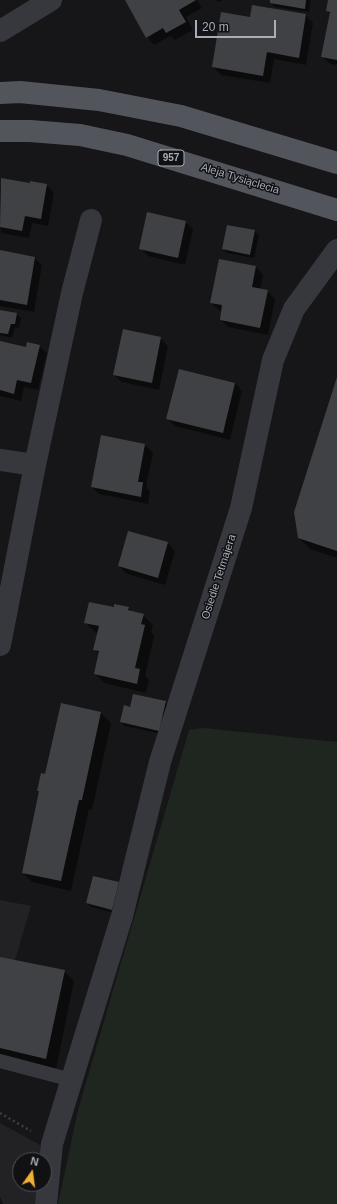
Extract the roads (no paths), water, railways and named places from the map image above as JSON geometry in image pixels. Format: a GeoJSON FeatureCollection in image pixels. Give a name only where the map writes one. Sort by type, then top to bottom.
{"type":"FeatureCollection","features":[{"type":"Feature","properties":{"kind":"main road"},"geometry":{"type":"LineString","coordinates":[[0,93],[20,92],[99,100],[181,116],[337,163]]}},
{"type":"Feature","properties":{"kind":"main road","name":"Aleja Tysiąclecia"},"geometry":{"type":"LineString","coordinates":[[0,131],[30,131],[80,135],[127,145],[337,210]]}},
{"type":"Feature","properties":{"kind":"street"},"geometry":{"type":"LineString","coordinates":[[0,31],[51,0]]}},
{"type":"Feature","properties":{"kind":"street"},"geometry":{"type":"LineString","coordinates":[[0,645],[35,465],[72,293],[91,220]]}},
{"type":"Feature","properties":{"kind":"street","name":"Osiedle Tetmajera"},"geometry":{"type":"LineString","coordinates":[[46,1204],[52,1144],[122,916],[160,762],[241,508],[273,360],[294,309],[337,250]]}},
{"type":"Feature","properties":{"kind":"street"},"geometry":{"type":"LineString","coordinates":[[0,460],[35,465]]}},
{"type":"Feature","properties":{"kind":"lane"},"geometry":{"type":"LineString","coordinates":[[0,1061],[72,1080]]}}]}
